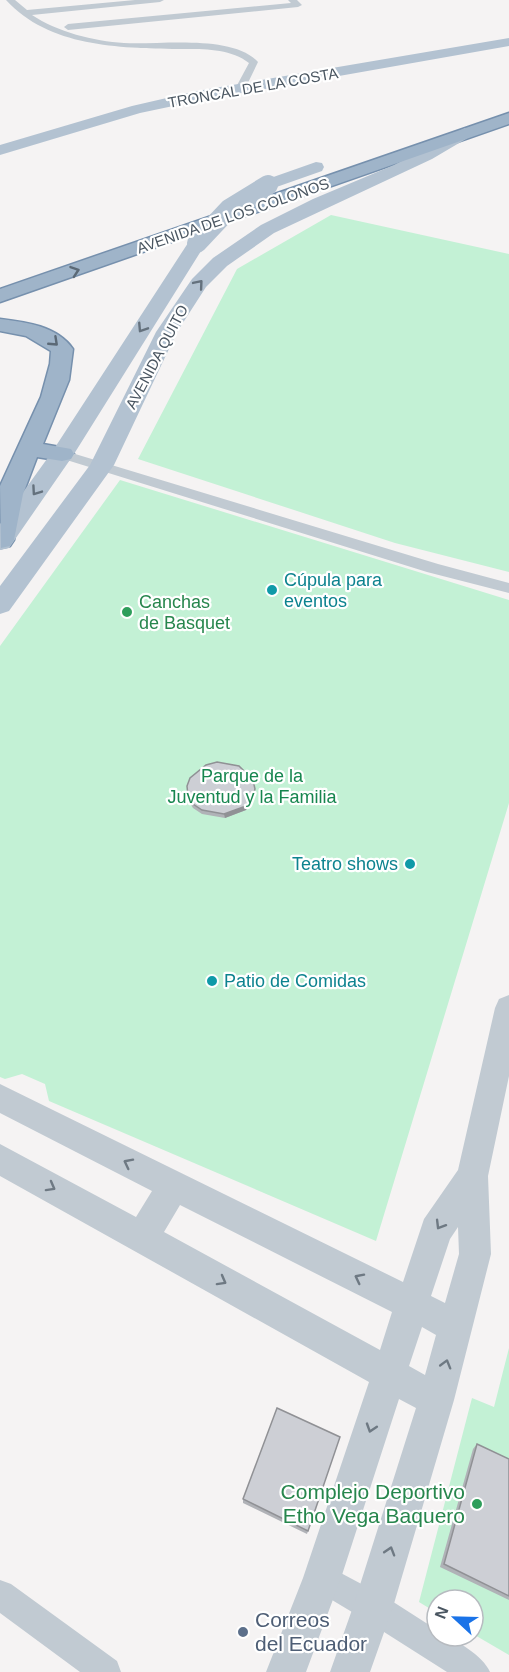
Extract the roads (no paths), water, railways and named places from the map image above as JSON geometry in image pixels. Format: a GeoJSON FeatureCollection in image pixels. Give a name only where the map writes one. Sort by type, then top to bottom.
{"type":"FeatureCollection","features":[{"type":"Feature","properties":{"kind":"highway","name":"AVENIDA QUITO"},"geometry":{"type":"LineString","coordinates":[[316,167],[509,105]]}},
{"type":"Feature","properties":{"kind":"highway","name":"AVENIDA QUITO"},"geometry":{"type":"LineString","coordinates":[[465,133],[509,118]]}},
{"type":"Feature","properties":{"kind":"highway","name":"AVENIDA DE LOS COLONOS"},"geometry":{"type":"LineString","coordinates":[[0,296],[465,133]]}},
{"type":"Feature","properties":{"kind":"highway","name":"AVENIDA DE LOS COLONOS"},"geometry":{"type":"LineString","coordinates":[[216,200],[316,167]]}},
{"type":"Feature","properties":{"kind":"highway"},"geometry":{"type":"LineString","coordinates":[[0,325],[25,327],[46,335],[62,349],[63,363],[30,449],[13,483],[1,541]]}},
{"type":"Feature","properties":{"kind":"highway"},"geometry":{"type":"LineString","coordinates":[[30,449],[62,454]]}},
{"type":"Feature","properties":{"kind":"main road","name":"TRONCAL DE LA COSTA"},"geometry":{"type":"LineString","coordinates":[[0,150],[137,109],[509,42]]}},
{"type":"Feature","properties":{"kind":"main road","name":"AVENIDA QUITO"},"geometry":{"type":"LineString","coordinates":[[0,605],[102,465],[179,309],[202,280],[221,262],[270,228],[310,207],[426,156],[465,133]]}},
{"type":"Feature","properties":{"kind":"main road","name":"AVENIDA QUITO"},"geometry":{"type":"LineString","coordinates":[[1,541],[62,454],[197,243],[218,217],[229,207],[268,185],[316,167]]}},
{"type":"Feature","properties":{"kind":"street"},"geometry":{"type":"LineString","coordinates":[[10,0],[40,24],[124,46],[207,47],[241,52],[250,56],[254,62],[240,89]]}},
{"type":"Feature","properties":{"kind":"street"},"geometry":{"type":"LineString","coordinates":[[26,13],[160,0]]}},
{"type":"Feature","properties":{"kind":"street"},"geometry":{"type":"LineString","coordinates":[[54,29],[298,5],[292,0]]}},
{"type":"Feature","properties":{"kind":"street"},"geometry":{"type":"LineString","coordinates":[[62,454],[433,568],[509,588]]}},
{"type":"Feature","properties":{"kind":"street"},"geometry":{"type":"LineString","coordinates":[[350,1672],[373,1607],[436,1400],[475,1254],[472,1176],[509,1008]]}},
{"type":"Feature","properties":{"kind":"street"},"geometry":{"type":"LineString","coordinates":[[2,1103],[174,1185],[457,1327]]}},
{"type":"Feature","properties":{"kind":"street"},"geometry":{"type":"LineString","coordinates":[[0,1159],[390,1372],[436,1400]]}},
{"type":"Feature","properties":{"kind":"street"},"geometry":{"type":"LineString","coordinates":[[286,1672],[322,1578],[436,1231],[472,1176]]}},
{"type":"Feature","properties":{"kind":"street"},"geometry":{"type":"LineString","coordinates":[[142,1237],[174,1185]]}},
{"type":"Feature","properties":{"kind":"street"},"geometry":{"type":"LineString","coordinates":[[322,1578],[373,1607],[475,1672]]}},
{"type":"Feature","properties":{"kind":"street"},"geometry":{"type":"LineString","coordinates":[[0,1595],[106,1672]]}},
{"type":"Feature","properties":{"kind":"place","name":"Cúpula para eventos"},"geometry":{"type":"Point","coordinates":[272,590]}},
{"type":"Feature","properties":{"kind":"place","name":"Canchas de Basquet"},"geometry":{"type":"Point","coordinates":[127,612]}},
{"type":"Feature","properties":{"kind":"place","name":"Teatro shows"},"geometry":{"type":"Point","coordinates":[410,864]}},
{"type":"Feature","properties":{"kind":"place","name":"Patio de Comidas"},"geometry":{"type":"Point","coordinates":[212,981]}},
{"type":"Feature","properties":{"kind":"place","name":"Complejo Deportivo Etho Vega Baquero"},"geometry":{"type":"Point","coordinates":[477,1504]}},
{"type":"Feature","properties":{"kind":"place","name":"Correos del Ecuador"},"geometry":{"type":"Point","coordinates":[243,1632]}},
{"type":"Feature","properties":{"kind":"park label","name":"Parque de la Juventud y la Familia"},"geometry":{"type":"Point","coordinates":[252,786]}}]}
